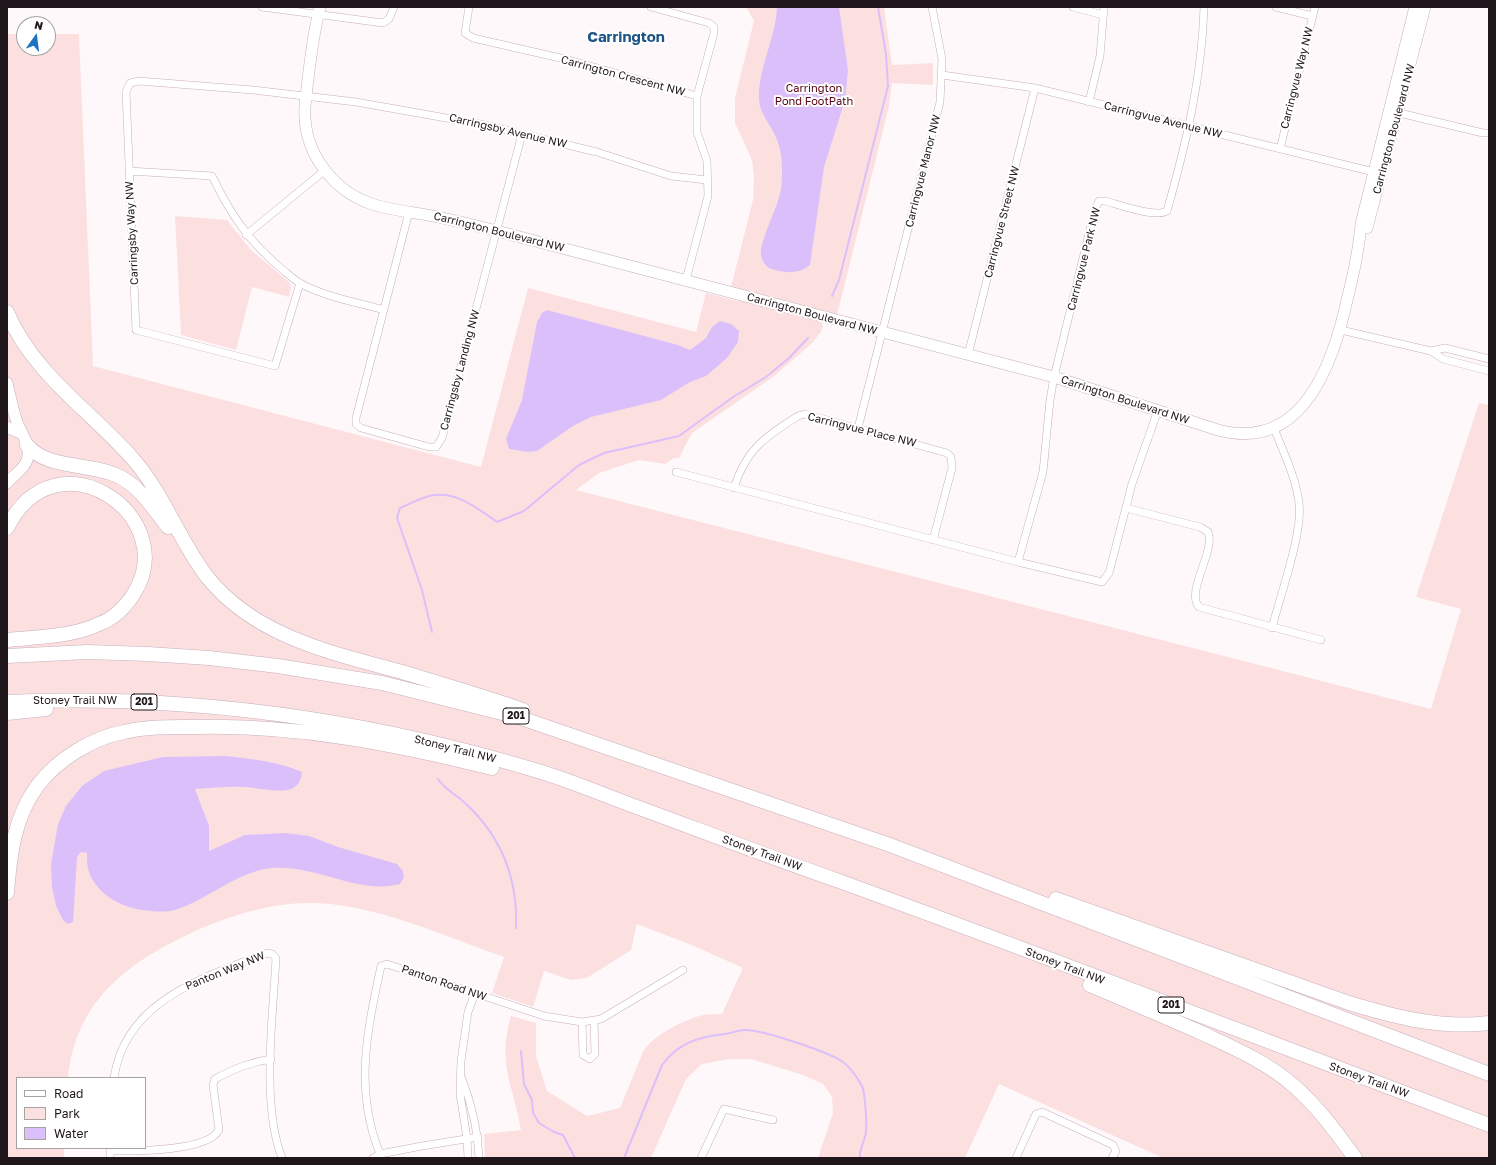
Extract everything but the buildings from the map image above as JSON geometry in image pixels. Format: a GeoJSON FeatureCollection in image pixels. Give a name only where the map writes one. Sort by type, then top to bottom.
{"type":"FeatureCollection","features":[{"type":"Feature","properties":{"kind":"highway"},"geometry":{"type":"LineString","coordinates":[[7,312],[24,345],[46,373],[134,460],[149,481],[194,558]]}},
{"type":"Feature","properties":{"kind":"highway"},"geometry":{"type":"LineString","coordinates":[[25,439],[36,454],[46,459],[107,472],[131,484],[194,558],[209,578],[235,605],[258,622],[294,640],[486,697],[704,775],[747,796]]}},
{"type":"Feature","properties":{"kind":"highway"},"geometry":{"type":"LineString","coordinates":[[7,528],[18,510],[29,500],[42,492],[54,486],[83,485],[97,488],[108,494],[129,514],[141,539],[144,553],[141,579],[136,590],[126,604],[101,624],[86,630],[65,634],[7,640]]}},
{"type":"Feature","properties":{"kind":"highway","name":"201"},"geometry":{"type":"LineString","coordinates":[[7,656],[87,652],[209,658],[278,666],[382,683],[518,717],[890,845],[1489,1074]]}},
{"type":"Feature","properties":{"kind":"highway","name":"Stoney Trail NW"},"geometry":{"type":"LineString","coordinates":[[7,702],[80,700],[144,702],[280,714],[394,734],[466,751],[537,771],[853,886],[1489,1125]]}},
{"type":"Feature","properties":{"kind":"highway"},"geometry":{"type":"LineString","coordinates":[[7,713],[144,702]]}},
{"type":"Feature","properties":{"kind":"highway"},"geometry":{"type":"LineString","coordinates":[[7,893],[11,854],[17,825],[28,799],[39,784],[55,768],[80,749],[101,738],[124,732],[157,727],[227,726],[294,730],[362,740],[439,755],[622,802]]}},
{"type":"Feature","properties":{"kind":"highway"},"geometry":{"type":"LineString","coordinates":[[890,845],[1083,908],[1349,1003],[1381,1012],[1432,1023],[1460,1025],[1489,1023]]}},
{"type":"Feature","properties":{"kind":"highway"},"geometry":{"type":"LineString","coordinates":[[853,886],[1162,1015],[1261,1062],[1293,1084],[1311,1101],[1332,1125],[1354,1158]]}},
{"type":"Feature","properties":{"kind":"highway"},"geometry":{"type":"LineString","coordinates":[[1341,1018],[1407,1036],[1489,1065]]}},
{"type":"Feature","properties":{"kind":"street"},"geometry":{"type":"LineString","coordinates":[[262,7],[319,10],[383,23],[389,19],[394,7]]}},
{"type":"Feature","properties":{"kind":"street","name":"Carrington Crescent NW"},"geometry":{"type":"LineString","coordinates":[[469,7],[465,33],[473,38],[569,60],[697,96],[714,33],[714,27],[710,23],[651,7]]}},
{"type":"Feature","properties":{"kind":"street","name":"Carringvue Manor NW"},"geometry":{"type":"LineString","coordinates":[[858,428],[936,126],[942,75],[940,44],[932,7]]}},
{"type":"Feature","properties":{"kind":"street"},"geometry":{"type":"LineString","coordinates":[[1073,7],[1104,15]]}},
{"type":"Feature","properties":{"kind":"street"},"geometry":{"type":"LineString","coordinates":[[1090,102],[1100,56],[1104,7]]}},
{"type":"Feature","properties":{"kind":"street"},"geometry":{"type":"LineString","coordinates":[[1189,126],[1201,54],[1204,7]]}},
{"type":"Feature","properties":{"kind":"street"},"geometry":{"type":"LineString","coordinates":[[1276,7],[1312,16]]}},
{"type":"Feature","properties":{"kind":"street","name":"Carringvue Way NW"},"geometry":{"type":"LineString","coordinates":[[1280,149],[1315,7]]}},
{"type":"Feature","properties":{"kind":"street","name":"Carrington Boulevard NW"},"geometry":{"type":"LineString","coordinates":[[319,10],[310,60],[304,118],[313,151],[324,171],[341,187],[358,198],[380,206],[497,231],[1054,377],[1231,433],[1256,432],[1274,428],[1294,414],[1312,394],[1330,361],[1341,330],[1358,250],[1367,228],[1415,7]]}},
{"type":"Feature","properties":{"kind":"street","name":"Carrington Boulevard NW"},"geometry":{"type":"LineString","coordinates":[[1393,112],[1425,7]]}},
{"type":"Feature","properties":{"kind":"street","name":"Carringvue Avenue NW"},"geometry":{"type":"LineString","coordinates":[[942,75],[1035,88],[1378,173]]}},
{"type":"Feature","properties":{"kind":"street","name":"Carringsby Way NW"},"geometry":{"type":"LineString","coordinates":[[300,283],[275,366],[136,330],[126,92],[130,83],[139,81],[306,95]]}},
{"type":"Feature","properties":{"kind":"street","name":"Carringvue Street NW"},"geometry":{"type":"LineString","coordinates":[[968,355],[1035,88]]}},
{"type":"Feature","properties":{"kind":"street","name":"Carringsby Avenue NW"},"geometry":{"type":"LineString","coordinates":[[306,95],[438,116],[597,152],[671,176],[707,180]]}},
{"type":"Feature","properties":{"kind":"street"},"geometry":{"type":"LineString","coordinates":[[686,280],[708,196],[707,161],[697,132],[697,96]]}},
{"type":"Feature","properties":{"kind":"street"},"geometry":{"type":"LineString","coordinates":[[1393,112],[1487,135]]}},
{"type":"Feature","properties":{"kind":"street","name":"Carringvue Park NW"},"geometry":{"type":"LineString","coordinates":[[1054,377],[1095,209],[1099,201],[1105,201],[1154,214],[1163,214],[1167,211],[1189,126]]}},
{"type":"Feature","properties":{"kind":"street"},"geometry":{"type":"LineString","coordinates":[[497,231],[522,134]]}},
{"type":"Feature","properties":{"kind":"street"},"geometry":{"type":"LineString","coordinates":[[129,171],[212,176],[228,210],[246,235],[273,262],[300,283],[341,299],[384,310]]}},
{"type":"Feature","properties":{"kind":"street"},"geometry":{"type":"LineString","coordinates":[[246,235],[324,171]]}},
{"type":"Feature","properties":{"kind":"street","name":"Carringsby Landing NW"},"geometry":{"type":"LineString","coordinates":[[409,212],[356,418],[356,424],[361,428],[429,447],[436,447],[440,444],[442,438],[497,231]]}},
{"type":"Feature","properties":{"kind":"street"},"geometry":{"type":"LineString","coordinates":[[1341,330],[1431,351],[1443,359],[1489,371]]}},
{"type":"Feature","properties":{"kind":"street"},"geometry":{"type":"LineString","coordinates":[[1431,351],[1445,348],[1489,359]]}},
{"type":"Feature","properties":{"kind":"street"},"geometry":{"type":"LineString","coordinates":[[1018,562],[1043,472],[1050,400],[1054,377]]}},
{"type":"Feature","properties":{"kind":"street"},"geometry":{"type":"LineString","coordinates":[[7,383],[16,420],[25,439],[27,460],[23,467],[7,483]]}},
{"type":"Feature","properties":{"kind":"street"},"geometry":{"type":"LineString","coordinates":[[676,472],[1096,582],[1104,581],[1109,572],[1132,484],[1158,410]]}},
{"type":"Feature","properties":{"kind":"street","name":"Carringvue Place NW"},"geometry":{"type":"LineString","coordinates":[[734,488],[744,461],[754,447],[770,433],[798,416],[805,414],[941,450],[951,457],[951,471],[932,540]]}},
{"type":"Feature","properties":{"kind":"street"},"geometry":{"type":"LineString","coordinates":[[7,427],[25,439]]}},
{"type":"Feature","properties":{"kind":"street"},"geometry":{"type":"LineString","coordinates":[[1272,628],[1296,537],[1300,513],[1296,486],[1274,428]]}},
{"type":"Feature","properties":{"kind":"street"},"geometry":{"type":"LineString","coordinates":[[1126,508],[1206,530],[1209,538],[1195,596],[1196,604],[1204,610],[1321,640]]}},
{"type":"Feature","properties":{"kind":"street","name":"Panton Way NW"},"geometry":{"type":"LineString","coordinates":[[114,1077],[116,1067],[127,1040],[146,1014],[160,1002],[201,978],[267,953],[272,954],[276,958],[271,1059],[272,1118],[277,1144],[282,1158]]}},
{"type":"Feature","properties":{"kind":"street","name":"Panton Road NW"},"geometry":{"type":"LineString","coordinates":[[380,1154],[372,1134],[367,1111],[365,1063],[370,1016],[381,966],[387,964],[544,1016],[582,1022],[594,1021],[609,1014],[683,970]]}},
{"type":"Feature","properties":{"kind":"street"},"geometry":{"type":"LineString","coordinates":[[468,1158],[467,1138],[460,1094],[463,1038],[468,1012],[474,993]]}},
{"type":"Feature","properties":{"kind":"street"},"geometry":{"type":"LineString","coordinates":[[582,1022],[583,1055],[590,1059],[595,1054],[594,1021]]}},
{"type":"Feature","properties":{"kind":"street"},"geometry":{"type":"LineString","coordinates":[[110,1152],[165,1150],[190,1145],[217,1135],[219,1130],[213,1085],[215,1079],[236,1068],[256,1061],[271,1059]]}},
{"type":"Feature","properties":{"kind":"street"},"geometry":{"type":"LineString","coordinates":[[461,1077],[473,1110],[478,1137],[479,1158]]}},
{"type":"Feature","properties":{"kind":"street"},"geometry":{"type":"LineString","coordinates":[[701,1158],[724,1109],[774,1120]]}},
{"type":"Feature","properties":{"kind":"street"},"geometry":{"type":"LineString","coordinates":[[1016,1158],[1036,1114],[1042,1112],[1114,1145],[1116,1151],[1112,1158]]}},
{"type":"Feature","properties":{"kind":"street"},"geometry":{"type":"LineString","coordinates":[[373,1158],[380,1154],[478,1137]]}},
{"type":"Feature","properties":{"kind":"green space","name":"Carrington Pond FootPath"},"geometry":{"type":"Polygon","coordinates":[[[746,7],[884,7],[892,65],[933,63],[933,85],[892,83],[889,106],[837,315],[731,287],[753,200],[754,177],[752,160],[735,123],[735,98],[754,21],[746,7]]]}},
{"type":"Feature","properties":{"kind":"green space"},"geometry":{"type":"Polygon","coordinates":[[[7,34],[16,34],[16,56],[56,56],[56,34],[79,34],[93,366],[481,467],[528,288],[696,332],[706,293],[737,301],[743,301],[820,321],[823,326],[821,332],[811,344],[773,377],[692,433],[679,458],[674,458],[665,464],[639,460],[599,473],[576,490],[1431,709],[1461,609],[1416,597],[1479,403],[1489,405],[1489,1158],[1163,1158],[999,1084],[965,1158],[818,1158],[833,1113],[832,1097],[823,1084],[803,1075],[751,1059],[729,1059],[702,1064],[686,1079],[651,1158],[485,1158],[484,1134],[521,1130],[506,1061],[507,1033],[511,1016],[536,1023],[536,1056],[547,1091],[587,1116],[620,1108],[643,1052],[653,1040],[661,1034],[688,1020],[703,1015],[722,1014],[743,968],[694,946],[637,924],[631,950],[587,978],[571,980],[544,971],[533,1007],[492,993],[504,957],[397,918],[353,907],[313,903],[259,909],[225,919],[167,945],[145,958],[126,972],[108,988],[93,1006],[81,1027],[73,1051],[68,1077],[16,1077],[16,1149],[64,1149],[64,1158],[7,1158],[7,34]]]}},
{"type":"Feature","properties":{"kind":"green space"},"geometry":{"type":"Polygon","coordinates":[[[175,216],[227,220],[251,250],[290,283],[291,287],[289,297],[252,287],[236,350],[181,335],[175,216]]]}},
{"type":"Feature","properties":{"kind":"water"},"geometry":{"type":"Polygon","coordinates":[[[777,7],[839,7],[848,70],[845,100],[824,167],[810,265],[795,272],[780,271],[769,268],[762,260],[761,256],[763,242],[779,197],[782,182],[782,162],[778,141],[759,104],[759,87],[761,76],[774,30],[777,7]]]}},
{"type":"Feature","properties":{"kind":"water"},"geometry":{"type":"Polygon","coordinates":[[[547,310],[678,345],[690,350],[706,338],[712,327],[720,321],[731,324],[739,331],[738,342],[727,358],[706,376],[690,382],[661,400],[591,417],[573,426],[537,451],[528,452],[509,449],[506,439],[522,400],[537,322],[542,313],[547,310]]]}},
{"type":"Feature","properties":{"kind":"water"},"geometry":{"type":"Polygon","coordinates":[[[225,756],[254,759],[283,765],[302,772],[302,775],[296,786],[286,790],[245,787],[195,789],[209,826],[209,851],[245,835],[285,833],[309,836],[338,847],[397,864],[403,871],[404,877],[400,884],[368,886],[304,870],[272,868],[247,874],[199,900],[175,910],[163,912],[150,911],[137,909],[118,903],[106,895],[91,877],[87,853],[81,852],[77,857],[73,922],[68,924],[63,920],[56,906],[52,887],[51,864],[58,824],[66,806],[82,786],[104,771],[163,757],[225,756]]]}},
{"type":"Feature","properties":{"kind":"waterway"},"geometry":{"type":"LineString","coordinates":[[832,296],[839,280],[888,86],[886,54],[878,7]]}},
{"type":"Feature","properties":{"kind":"waterway"},"geometry":{"type":"LineString","coordinates":[[432,632],[422,590],[397,518],[400,508],[425,497],[439,495],[457,498],[466,502],[497,522],[524,511],[579,465],[604,453],[679,436],[733,397],[766,377],[789,358],[808,338]]}},
{"type":"Feature","properties":{"kind":"waterway"},"geometry":{"type":"LineString","coordinates":[[438,779],[478,816],[498,844],[505,860],[514,892],[516,928]]}},
{"type":"Feature","properties":{"kind":"waterway"},"geometry":{"type":"LineString","coordinates":[[624,1158],[662,1065],[668,1057],[689,1042],[740,1030],[754,1031],[780,1037],[811,1047],[836,1058],[848,1067],[862,1086],[864,1095],[866,1132],[860,1151],[860,1158]]}},
{"type":"Feature","properties":{"kind":"waterway"},"geometry":{"type":"LineString","coordinates":[[521,1051],[524,1084],[532,1100],[533,1113],[539,1123],[554,1132],[563,1135],[575,1158]]}},
{"type":"Feature","properties":{"kind":"district","name":"Carrington"},"geometry":{"type":"Point","coordinates":[626,37]}}]}
